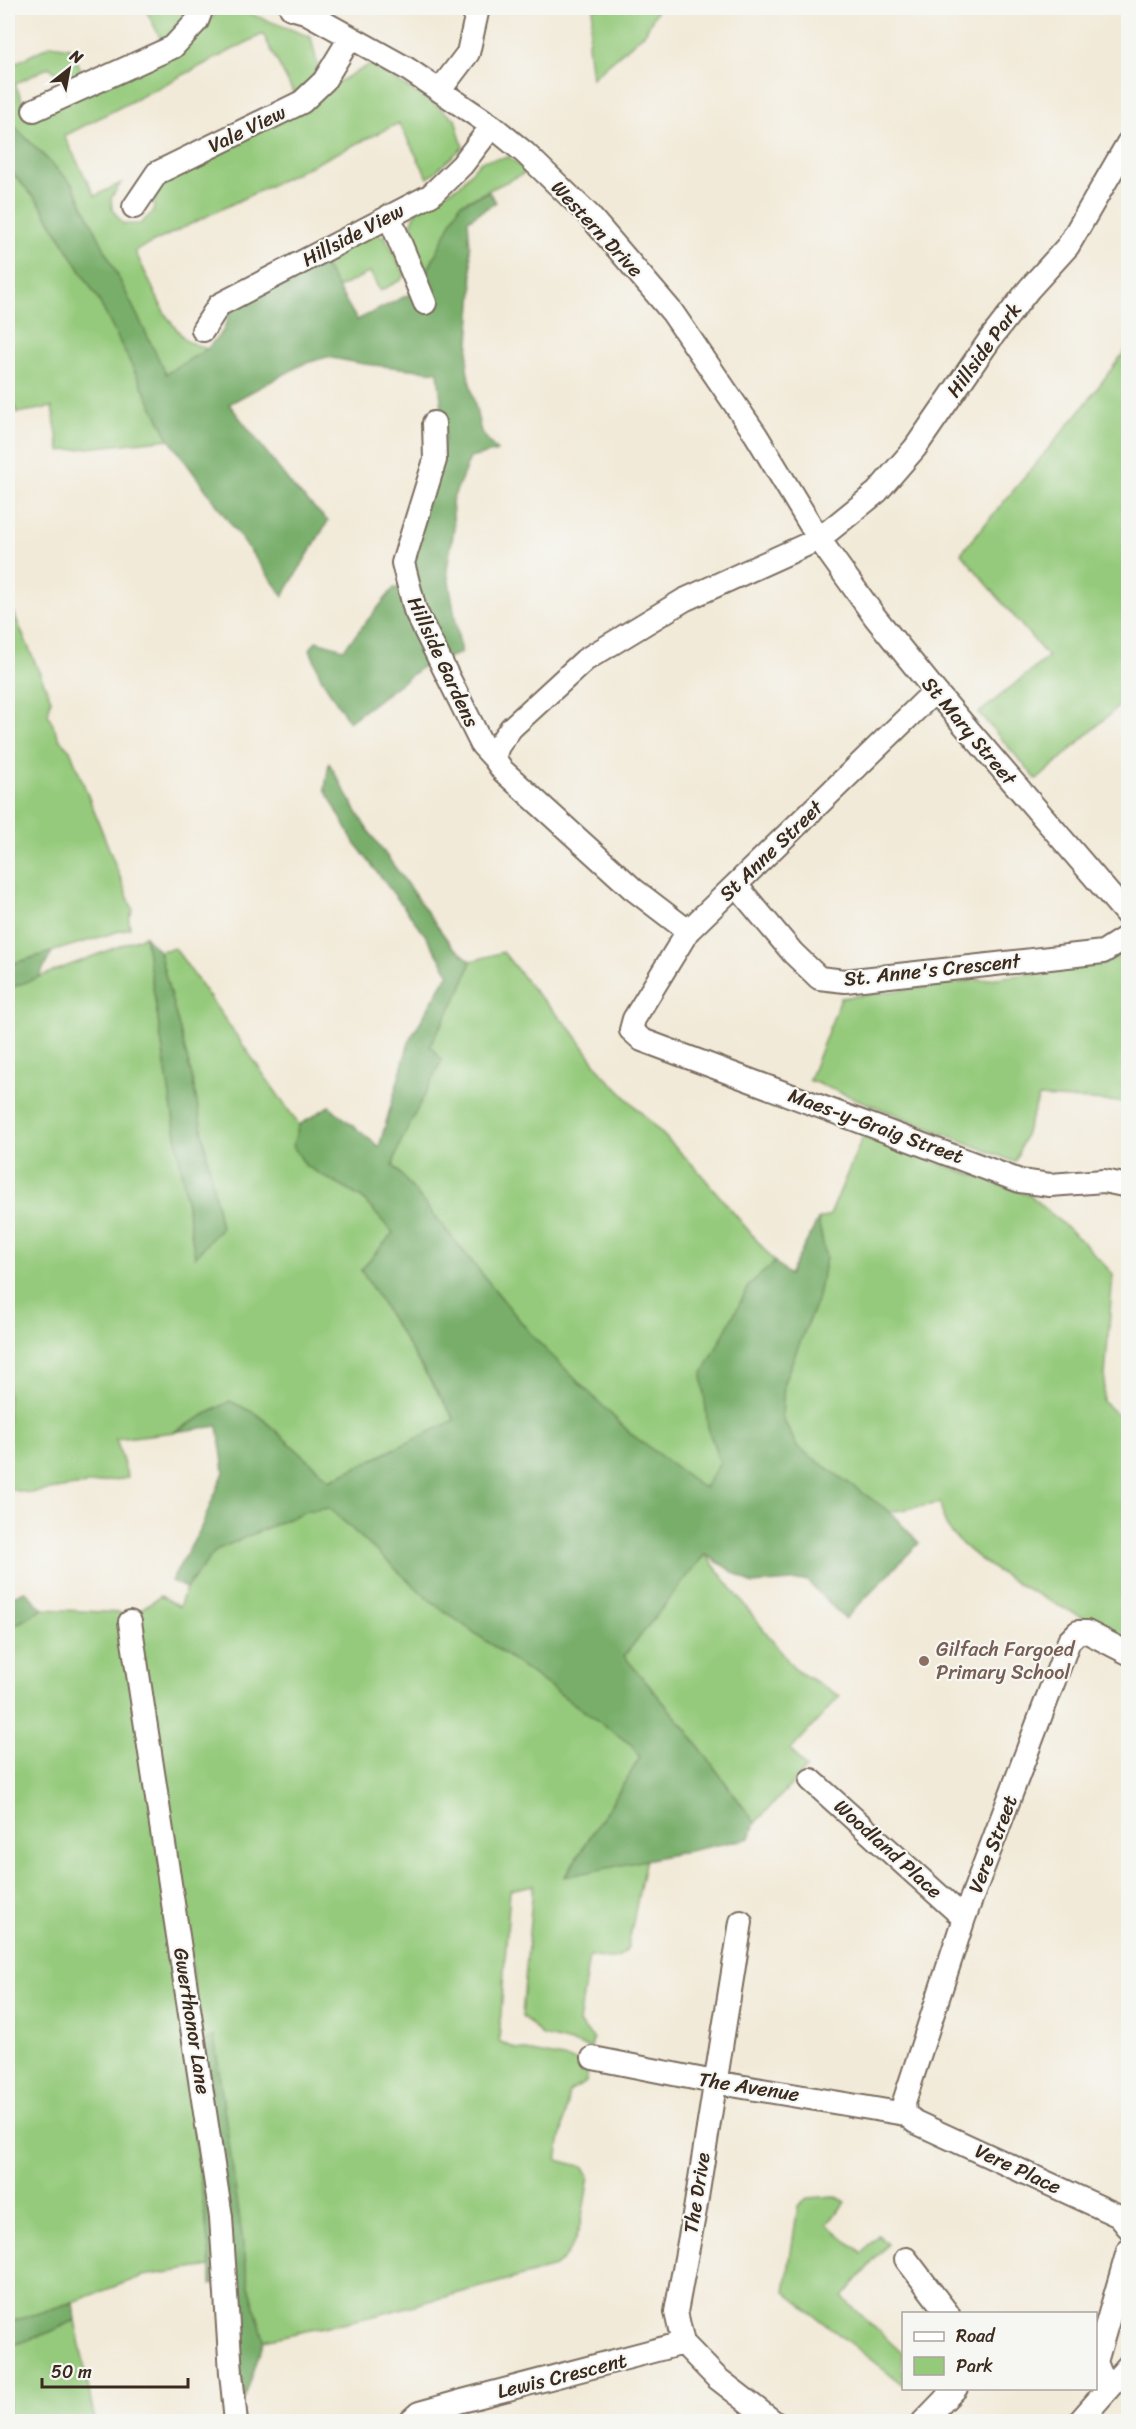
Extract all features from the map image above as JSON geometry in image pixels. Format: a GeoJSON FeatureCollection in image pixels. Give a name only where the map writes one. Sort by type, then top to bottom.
{"type":"FeatureCollection","features":[{"type":"Feature","properties":{"kind":"street"},"geometry":{"type":"LineString","coordinates":[[34,110],[173,47],[197,21],[202,8]]}},
{"type":"Feature","properties":{"kind":"street"},"geometry":{"type":"LineString","coordinates":[[440,90],[468,53],[478,8]]}},
{"type":"Feature","properties":{"kind":"street","name":"Western Drive"},"geometry":{"type":"LineString","coordinates":[[301,9],[440,90],[492,126],[525,153],[588,214],[672,312],[756,435],[819,539]]}},
{"type":"Feature","properties":{"kind":"street","name":"Vale View"},"geometry":{"type":"LineString","coordinates":[[134,207],[157,173],[302,102],[324,81],[350,38]]}},
{"type":"Feature","properties":{"kind":"street","name":"Hillside View"},"geometry":{"type":"LineString","coordinates":[[203,330],[219,305],[431,195],[462,165],[492,126]]}},
{"type":"Feature","properties":{"kind":"street","name":"Hillside Park"},"geometry":{"type":"LineString","coordinates":[[494,758],[498,746],[511,728],[585,660],[684,600],[819,539],[878,492],[915,448],[991,338],[1029,289],[1068,246],[1128,143]]}},
{"type":"Feature","properties":{"kind":"street"},"geometry":{"type":"LineString","coordinates":[[389,216],[424,303]]}},
{"type":"Feature","properties":{"kind":"street","name":"Hillside Gardens"},"geometry":{"type":"LineString","coordinates":[[434,423],[435,460],[403,563],[415,610],[482,745],[503,771],[579,842],[633,889],[688,931]]}},
{"type":"Feature","properties":{"kind":"street","name":"St Mary Street"},"geometry":{"type":"LineString","coordinates":[[819,539],[875,617],[935,691],[1128,916]]}},
{"type":"Feature","properties":{"kind":"street","name":"St Anne Street"},"geometry":{"type":"LineString","coordinates":[[632,1030],[634,1019],[688,931],[935,691]]}},
{"type":"Feature","properties":{"kind":"street","name":"St. Anne's Crescent"},"geometry":{"type":"LineString","coordinates":[[735,885],[793,953],[819,978],[829,980],[845,981],[1103,952],[1128,936]]}},
{"type":"Feature","properties":{"kind":"street","name":"Maes-y-Graig Street"},"geometry":{"type":"LineString","coordinates":[[632,1030],[642,1040],[1020,1180],[1050,1185],[1104,1181],[1128,1186]]}},
{"type":"Feature","properties":{"kind":"street","name":"Gwerthonor Lane"},"geometry":{"type":"LineString","coordinates":[[130,1622],[221,2217],[231,2373],[237,2421]]}},
{"type":"Feature","properties":{"kind":"street","name":"Vere Street"},"geometry":{"type":"LineString","coordinates":[[905,2114],[904,2102],[964,1918],[1069,1641],[1078,1632],[1087,1632],[1128,1653]]}},
{"type":"Feature","properties":{"kind":"street","name":"Woodland Place"},"geometry":{"type":"LineString","coordinates":[[811,1780],[964,1918]]}},
{"type":"Feature","properties":{"kind":"street","name":"The Drive"},"geometry":{"type":"LineString","coordinates":[[682,2343],[676,2312],[695,2210],[741,1922]]}},
{"type":"Feature","properties":{"kind":"street","name":"The Avenue"},"geometry":{"type":"LineString","coordinates":[[593,2058],[714,2082],[905,2114]]}},
{"type":"Feature","properties":{"kind":"street","name":"Vere Place"},"geometry":{"type":"LineString","coordinates":[[905,2114],[915,2122],[1119,2216],[1128,2227]]}},
{"type":"Feature","properties":{"kind":"street"},"geometry":{"type":"LineString","coordinates":[[1097,2359],[1128,2251]]}},
{"type":"Feature","properties":{"kind":"street"},"geometry":{"type":"LineString","coordinates":[[906,2259],[947,2312]]}},
{"type":"Feature","properties":{"kind":"street"},"geometry":{"type":"LineString","coordinates":[[682,2343],[717,2378],[774,2421]]}},
{"type":"Feature","properties":{"kind":"street","name":"Lewis Crescent"},"geometry":{"type":"LineString","coordinates":[[409,2421],[419,2413],[682,2343]]}},
{"type":"Feature","properties":{"kind":"street"},"geometry":{"type":"LineString","coordinates":[[1097,2365],[1107,2390]]}},
{"type":"Feature","properties":{"kind":"street"},"geometry":{"type":"LineString","coordinates":[[1079,2421],[1128,2366]]}},
{"type":"Feature","properties":{"kind":"street"},"geometry":{"type":"LineString","coordinates":[[923,2421],[954,2390]]}},
{"type":"Feature","properties":{"kind":"green space"},"geometry":{"type":"Polygon","coordinates":[[[145,8],[183,8],[188,15],[181,27],[162,41],[145,8]]]}},
{"type":"Feature","properties":{"kind":"green space"},"geometry":{"type":"Polygon","coordinates":[[[225,8],[235,8],[311,37],[318,67],[311,82],[294,94],[263,34],[64,136],[95,196],[121,183],[111,198],[112,209],[123,224],[140,224],[153,212],[157,187],[166,177],[369,65],[424,97],[455,119],[463,147],[428,178],[399,123],[135,251],[165,314],[186,341],[207,349],[166,375],[73,185],[8,120],[8,67],[51,45],[70,48],[86,79],[66,79],[49,67],[15,84],[31,120],[207,21],[225,8]]]}},
{"type":"Feature","properties":{"kind":"green space"},"geometry":{"type":"Polygon","coordinates":[[[594,8],[658,8],[645,33],[592,78],[588,44],[594,8]]]}},
{"type":"Feature","properties":{"kind":"green space"},"geometry":{"type":"Polygon","coordinates":[[[8,120],[73,185],[166,374],[207,349],[223,331],[234,302],[320,258],[357,320],[410,294],[427,272],[460,204],[489,192],[496,202],[468,220],[473,290],[467,369],[481,432],[497,451],[470,458],[452,501],[454,529],[447,569],[461,653],[422,667],[349,722],[321,678],[310,649],[316,641],[344,649],[394,588],[419,590],[411,560],[445,438],[438,372],[364,364],[327,357],[303,364],[229,404],[294,488],[328,521],[283,596],[169,439],[98,299],[40,204],[8,168],[8,120]]]}},
{"type":"Feature","properties":{"kind":"green space"},"geometry":{"type":"Polygon","coordinates":[[[509,157],[527,172],[460,204],[427,272],[411,234],[412,222],[418,208],[459,186],[481,161],[509,157]]]}},
{"type":"Feature","properties":{"kind":"green space"},"geometry":{"type":"Polygon","coordinates":[[[8,168],[40,204],[98,299],[169,439],[60,451],[52,407],[17,413],[8,379],[8,168]]]}},
{"type":"Feature","properties":{"kind":"green space"},"geometry":{"type":"Polygon","coordinates":[[[368,234],[385,236],[405,275],[401,280],[380,291],[370,272],[338,288],[320,258],[368,234]]]}},
{"type":"Feature","properties":{"kind":"green space"},"geometry":{"type":"Polygon","coordinates":[[[1128,347],[1128,698],[1037,780],[979,713],[1048,657],[961,553],[1084,406],[1128,347]]]}},
{"type":"Feature","properties":{"kind":"green space"},"geometry":{"type":"Polygon","coordinates":[[[8,600],[51,699],[48,714],[60,740],[70,750],[133,910],[129,919],[130,928],[8,965],[8,600]]]}},
{"type":"Feature","properties":{"kind":"green space"},"geometry":{"type":"Polygon","coordinates":[[[329,763],[365,826],[451,945],[471,961],[462,988],[430,1045],[442,1060],[399,1146],[393,1165],[535,1339],[631,1434],[704,1488],[720,1463],[708,1428],[702,1375],[750,1284],[775,1262],[789,1275],[818,1220],[826,1258],[817,1300],[784,1382],[782,1416],[797,1447],[890,1512],[919,1543],[845,1619],[806,1580],[752,1584],[705,1554],[624,1656],[686,1729],[755,1823],[750,1838],[565,1877],[640,1758],[633,1746],[433,1603],[329,1508],[306,1511],[216,1550],[186,1588],[171,1581],[200,1530],[224,1472],[218,1426],[174,1432],[230,1401],[258,1415],[330,1480],[455,1420],[361,1270],[393,1233],[362,1198],[306,1166],[293,1146],[299,1125],[329,1106],[379,1147],[410,1039],[449,973],[426,936],[354,842],[325,789],[329,763]]]}},
{"type":"Feature","properties":{"kind":"green space"},"geometry":{"type":"Polygon","coordinates":[[[145,936],[195,1256],[221,1228],[192,1077],[159,951],[175,948],[299,1125],[293,1146],[306,1166],[362,1198],[394,1233],[361,1270],[455,1420],[330,1480],[258,1415],[230,1401],[174,1432],[116,1439],[128,1478],[30,1493],[8,1489],[8,989],[145,936]]]}},
{"type":"Feature","properties":{"kind":"green space"},"geometry":{"type":"Polygon","coordinates":[[[145,936],[159,951],[192,1077],[221,1228],[195,1257],[145,936]]]}},
{"type":"Feature","properties":{"kind":"green space"},"geometry":{"type":"Polygon","coordinates":[[[1128,951],[1128,1116],[1123,1116],[1124,1102],[1039,1097],[1015,1162],[809,1080],[841,998],[1104,964],[1128,951]]]}},
{"type":"Feature","properties":{"kind":"green space"},"geometry":{"type":"Polygon","coordinates":[[[52,952],[39,977],[8,989],[8,965],[52,952]]]}},
{"type":"Feature","properties":{"kind":"green space"},"geometry":{"type":"Polygon","coordinates":[[[503,952],[535,992],[571,1029],[603,1074],[695,1167],[775,1262],[750,1284],[708,1428],[720,1463],[704,1488],[631,1434],[535,1339],[393,1165],[430,1045],[462,988],[471,961],[503,952]]]}},
{"type":"Feature","properties":{"kind":"green space"},"geometry":{"type":"Polygon","coordinates":[[[863,1136],[1031,1196],[1083,1242],[1113,1274],[1103,1402],[1128,1424],[1128,1640],[1057,1605],[1003,1575],[980,1559],[960,1542],[946,1525],[940,1503],[890,1512],[797,1447],[782,1416],[784,1382],[817,1300],[826,1258],[818,1220],[830,1215],[863,1136]]]}},
{"type":"Feature","properties":{"kind":"green space"},"geometry":{"type":"Polygon","coordinates":[[[329,1508],[433,1603],[633,1746],[640,1758],[565,1876],[646,1858],[628,1947],[615,1959],[589,1956],[579,2023],[593,2038],[591,2048],[543,2036],[522,2016],[533,1885],[510,1890],[499,2041],[516,2049],[589,2063],[586,2082],[569,2092],[557,2160],[584,2167],[589,2176],[580,2226],[564,2258],[555,2267],[378,2315],[264,2340],[249,2286],[214,2037],[203,2042],[137,1624],[138,1611],[161,1596],[179,1607],[186,1588],[216,1550],[306,1511],[329,1508]]]}},
{"type":"Feature","properties":{"kind":"green space"},"geometry":{"type":"Polygon","coordinates":[[[705,1554],[795,1670],[840,1696],[791,1750],[806,1769],[755,1823],[686,1729],[624,1656],[705,1554]]]}},
{"type":"Feature","properties":{"kind":"green space"},"geometry":{"type":"Polygon","coordinates":[[[25,1591],[43,1609],[8,1629],[8,1598],[25,1591]]]}},
{"type":"Feature","properties":{"kind":"green space"},"geometry":{"type":"Polygon","coordinates":[[[43,1609],[121,1613],[189,2048],[184,2051],[211,2266],[143,2276],[8,2323],[8,1629],[43,1609]]]}},
{"type":"Feature","properties":{"kind":"green space"},"geometry":{"type":"Polygon","coordinates":[[[214,2036],[249,2286],[264,2340],[243,2403],[234,2285],[211,2284],[211,2266],[184,2050],[214,2036]]]}},
{"type":"Feature","properties":{"kind":"green space"},"geometry":{"type":"Polygon","coordinates":[[[835,2196],[846,2202],[827,2224],[862,2253],[878,2235],[888,2244],[842,2297],[902,2353],[902,2384],[785,2292],[798,2206],[807,2198],[835,2196]]]}},
{"type":"Feature","properties":{"kind":"green space"},"geometry":{"type":"Polygon","coordinates":[[[73,2302],[75,2320],[8,2347],[8,2323],[73,2302]]]}},
{"type":"Feature","properties":{"kind":"green space"},"geometry":{"type":"Polygon","coordinates":[[[75,2320],[95,2421],[8,2421],[8,2347],[75,2320]]]}},
{"type":"Feature","properties":{"kind":"place","name":"Gilfach Fargoed Primary School"},"geometry":{"type":"Point","coordinates":[924,1661]}}]}
